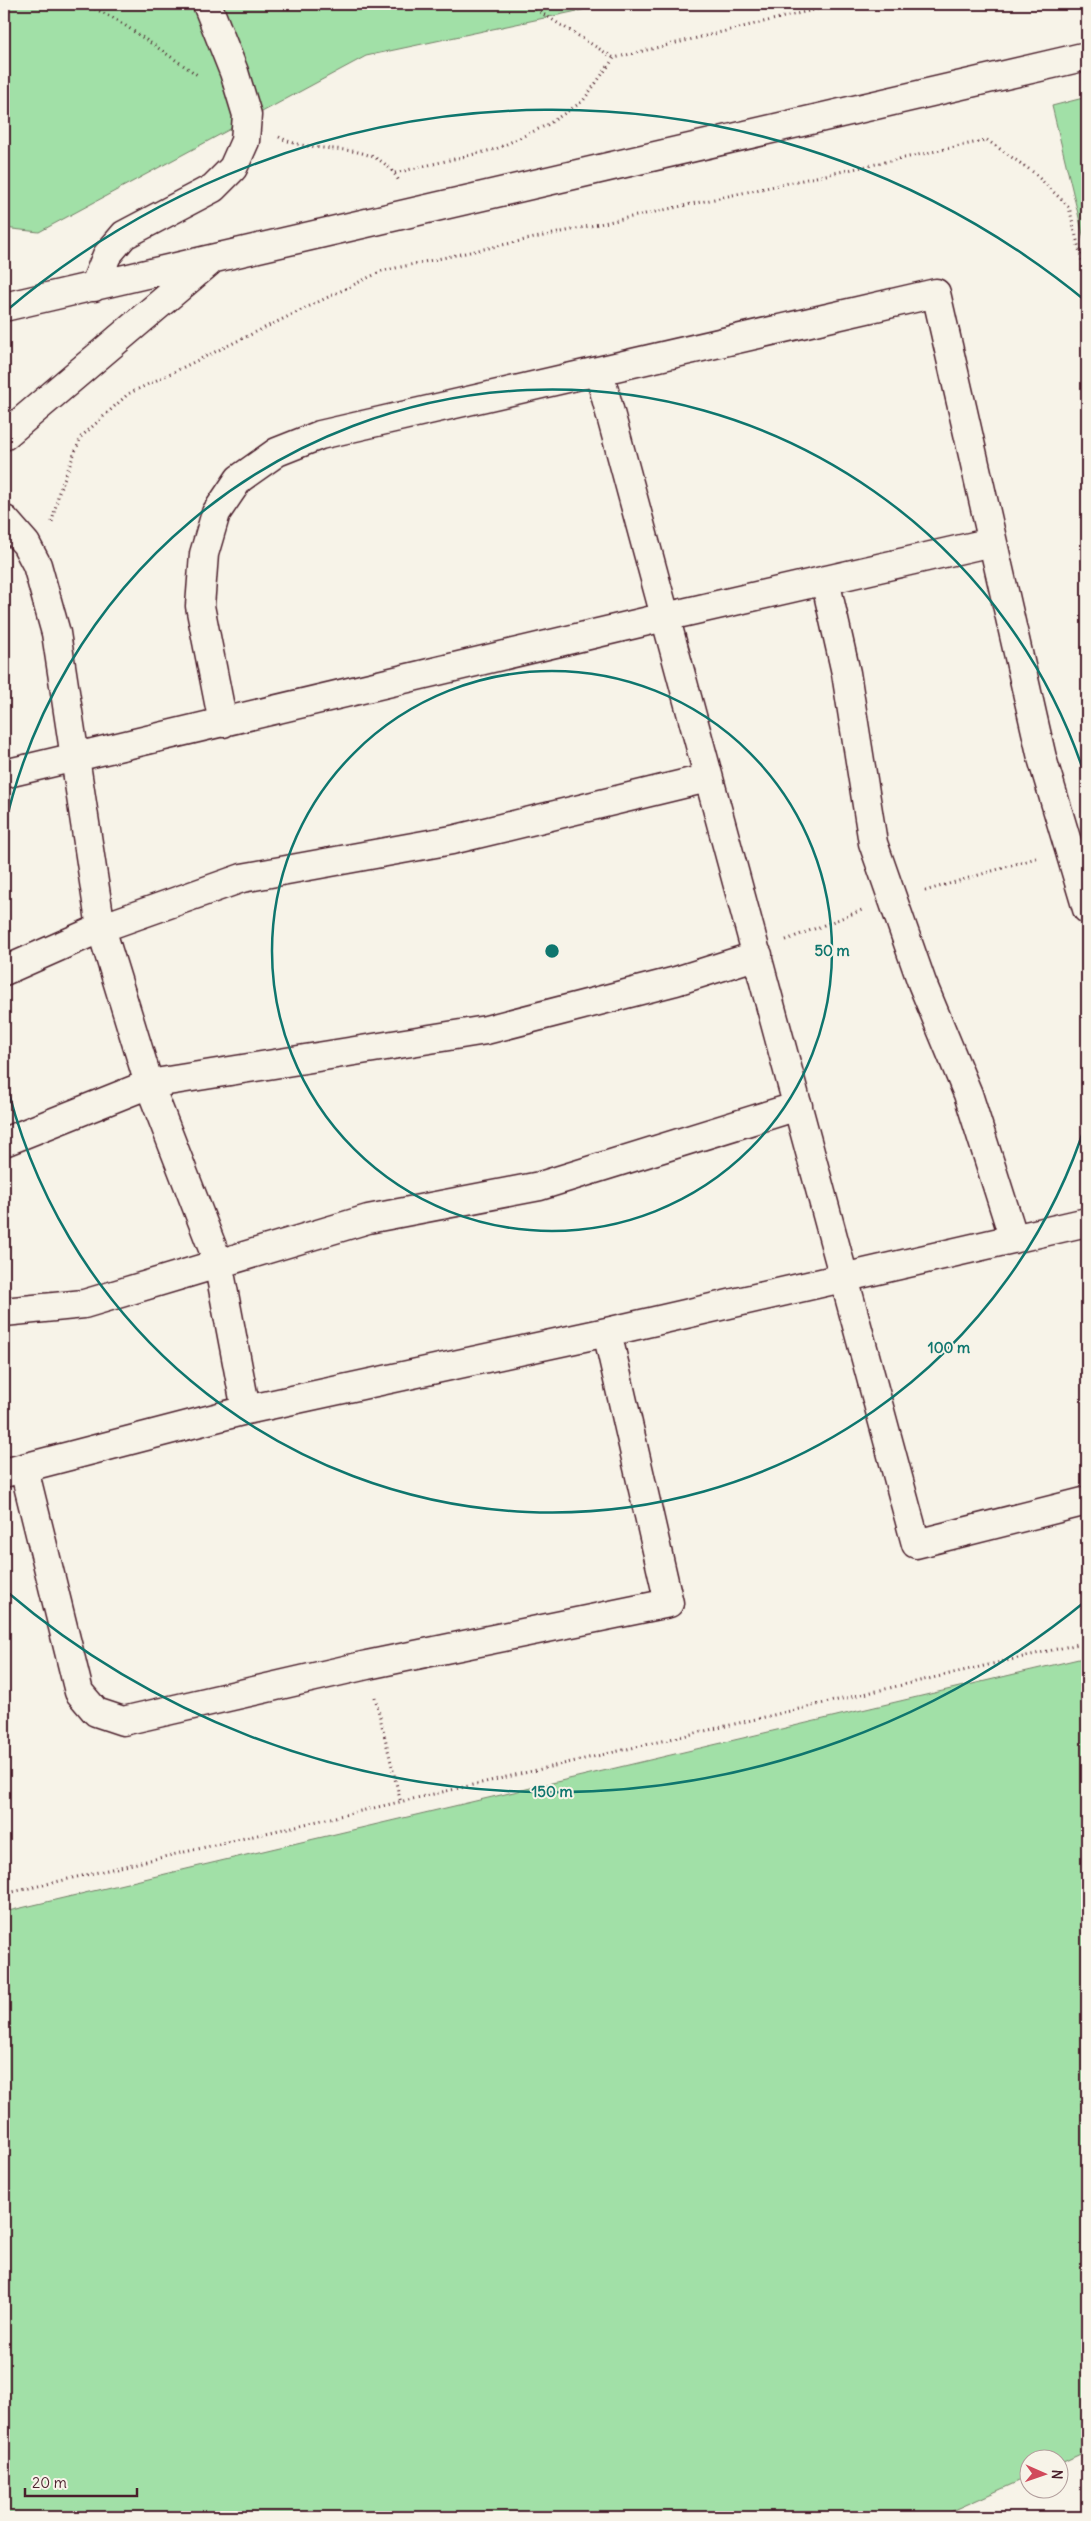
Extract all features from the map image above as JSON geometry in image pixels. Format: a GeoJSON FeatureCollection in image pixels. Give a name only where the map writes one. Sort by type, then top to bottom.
{"type":"FeatureCollection","features":[{"type":"Feature","properties":{"kind":"street"},"geometry":{"type":"LineString","coordinates":[[94,287],[107,255],[124,235],[213,188],[233,168],[245,141],[247,115],[234,72],[207,4]]}},
{"type":"Feature","properties":{"kind":"street"},"geometry":{"type":"LineString","coordinates":[[4,308],[1087,56]]}},
{"type":"Feature","properties":{"kind":"street"},"geometry":{"type":"LineString","coordinates":[[4,436],[211,260]]}},
{"type":"Feature","properties":{"kind":"street"},"geometry":{"type":"LineString","coordinates":[[223,722],[200,606],[204,554],[216,514],[238,478],[277,452],[320,435],[936,293],[1042,758],[1087,909]]}},
{"type":"Feature","properties":{"kind":"street"},"geometry":{"type":"LineString","coordinates":[[598,372],[916,1544],[1087,1501]]}},
{"type":"Feature","properties":{"kind":"street"},"geometry":{"type":"LineString","coordinates":[[5,520],[26,544],[37,565],[56,632],[101,928],[149,1084],[218,1262],[246,1410]]}},
{"type":"Feature","properties":{"kind":"street"},"geometry":{"type":"LineString","coordinates":[[4,774],[665,617],[992,542]]}},
{"type":"Feature","properties":{"kind":"street"},"geometry":{"type":"LineString","coordinates":[[825,580],[846,674],[872,843],[922,983],[968,1094],[1014,1239]]}},
{"type":"Feature","properties":{"kind":"street"},"geometry":{"type":"LineString","coordinates":[[4,971],[101,928],[242,878],[452,840],[708,778]]}},
{"type":"Feature","properties":{"kind":"street"},"geometry":{"type":"LineString","coordinates":[[4,1142],[149,1084],[486,1030],[676,981],[758,956]]}},
{"type":"Feature","properties":{"kind":"street"},"geometry":{"type":"LineString","coordinates":[[4,1312],[84,1304],[368,1218],[540,1186],[798,1106]]}},
{"type":"Feature","properties":{"kind":"street"},"geometry":{"type":"LineString","coordinates":[[607,1332],[669,1602],[367,1665],[123,1721],[96,1712],[79,1692],[14,1471],[246,1410],[607,1332],[1087,1222]]}},
{"type":"Feature","properties":{"kind":"path"},"geometry":{"type":"LineString","coordinates":[[86,4],[117,20],[200,76]]}},
{"type":"Feature","properties":{"kind":"path"},"geometry":{"type":"LineString","coordinates":[[527,4],[614,58]]}},
{"type":"Feature","properties":{"kind":"path"},"geometry":{"type":"LineString","coordinates":[[395,174],[496,148],[547,125],[583,101],[614,58],[838,4]]}},
{"type":"Feature","properties":{"kind":"path"},"geometry":{"type":"LineString","coordinates":[[247,115],[282,139],[304,146],[366,152],[381,160],[395,174],[404,189],[411,213]]}},
{"type":"Feature","properties":{"kind":"path"},"geometry":{"type":"LineString","coordinates":[[52,524],[59,492],[80,437],[128,394],[382,271],[987,140],[1032,172],[1069,207],[1087,282]]}},
{"type":"Feature","properties":{"kind":"path"},"geometry":{"type":"LineString","coordinates":[[4,1894],[1087,1642]]}},
{"type":"Feature","properties":{"kind":"path"},"geometry":{"type":"LineString","coordinates":[[367,1665],[401,1803]]}},
{"type":"Feature","properties":{"kind":"green space"},"geometry":{"type":"Polygon","coordinates":[[[4,4],[610,4],[366,56],[39,232],[4,228],[4,4]]]}},
{"type":"Feature","properties":{"kind":"green space"},"geometry":{"type":"Polygon","coordinates":[[[1087,97],[1087,251],[1052,106],[1087,97]]]}},
{"type":"Feature","properties":{"kind":"green space"},"geometry":{"type":"Polygon","coordinates":[[[1087,1657],[1087,2451],[1068,2460],[1068,2448],[1018,2448],[1018,2481],[939,2517],[4,2517],[4,1912],[1087,1657]]]}}]}
